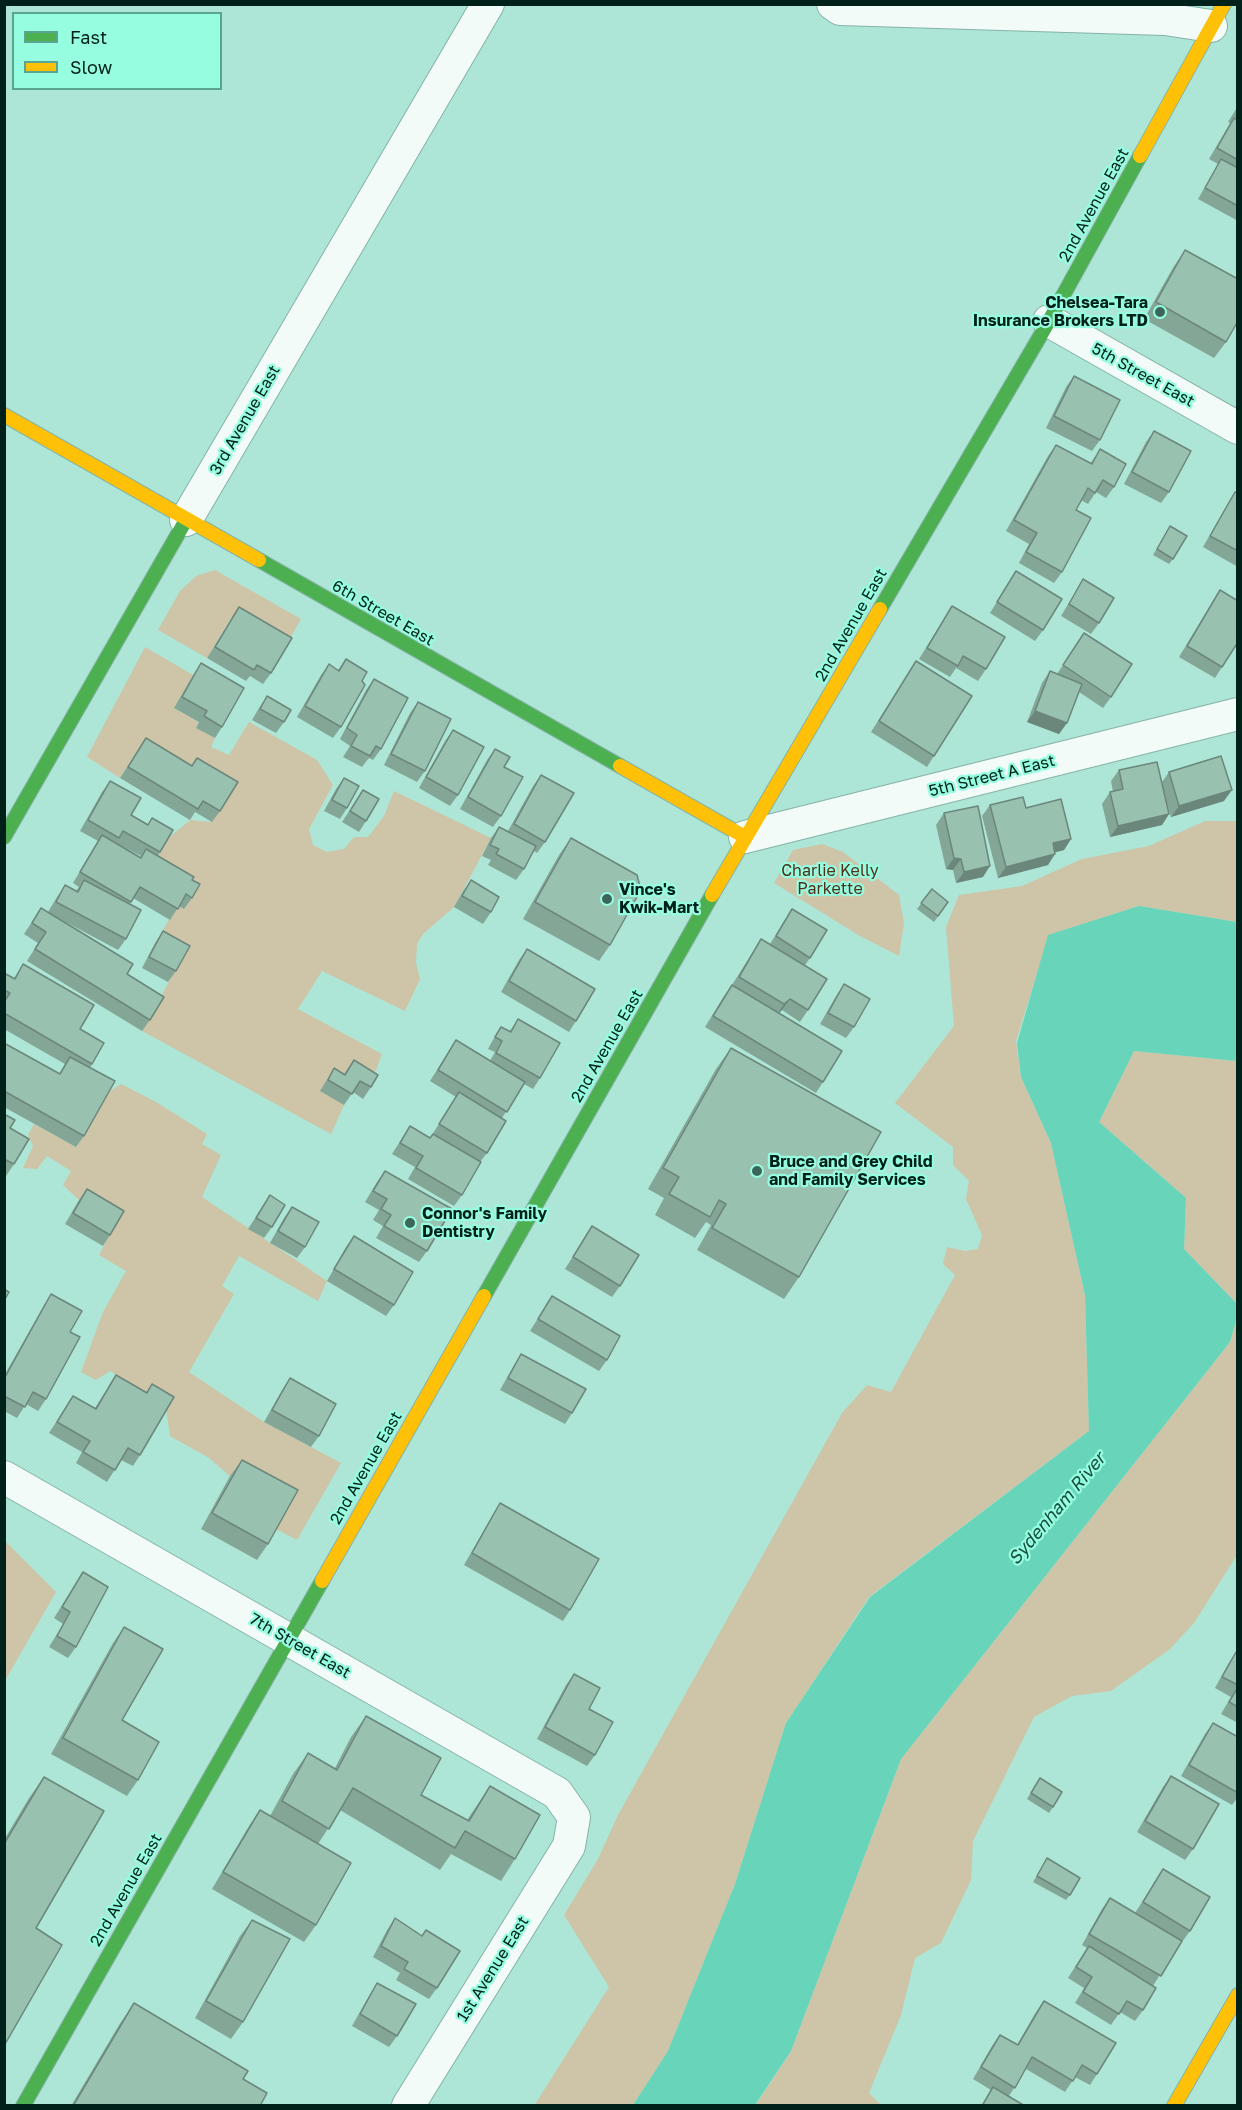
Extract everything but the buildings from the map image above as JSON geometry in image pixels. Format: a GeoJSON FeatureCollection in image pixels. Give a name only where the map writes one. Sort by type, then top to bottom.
{"type":"FeatureCollection","features":[{"type":"Feature","properties":{"kind":"main road","name":"2nd Avenue East"},"geometry":{"type":"LineString","coordinates":[[23,2106],[746,837],[1049,321],[1218,15]]}},
{"type":"Feature","properties":{"kind":"main road","name":"6th Street East"},"geometry":{"type":"LineString","coordinates":[[4,415],[746,837]]}},
{"type":"Feature","properties":{"kind":"main road","name":"3rd Avenue East"},"geometry":{"type":"LineString","coordinates":[[4,837],[186,520]]}},
{"type":"Feature","properties":{"kind":"main road"},"geometry":{"type":"LineString","coordinates":[[1174,2106],[1238,1995]]}},
{"type":"Feature","properties":{"kind":"street","name":"3rd Avenue East"},"geometry":{"type":"LineString","coordinates":[[186,520],[488,4]]}},
{"type":"Feature","properties":{"kind":"street"},"geometry":{"type":"LineString","coordinates":[[833,4],[840,9],[1165,19],[1218,15]]}},
{"type":"Feature","properties":{"kind":"street","name":"5th Street East"},"geometry":{"type":"LineString","coordinates":[[1049,321],[1238,428]]}},
{"type":"Feature","properties":{"kind":"street","name":"5th Street A East"},"geometry":{"type":"LineString","coordinates":[[746,837],[1238,714]]}},
{"type":"Feature","properties":{"kind":"street","name":"7th Street East"},"geometry":{"type":"LineString","coordinates":[[4,1477],[557,1793],[574,1817],[574,1832]]}},
{"type":"Feature","properties":{"kind":"street","name":"1st Avenue East"},"geometry":{"type":"LineString","coordinates":[[408,2106],[569,1846],[574,1832]]}},
{"type":"Feature","properties":{"kind":"green space"},"geometry":{"type":"Polygon","coordinates":[[[215,570],[301,619],[284,649],[231,618],[207,658],[158,630],[180,591],[196,576],[215,570]]]}},
{"type":"Feature","properties":{"kind":"green space"},"geometry":{"type":"Polygon","coordinates":[[[145,647],[193,675],[174,708],[199,722],[196,727],[215,738],[211,747],[229,755],[249,722],[317,760],[333,785],[309,829],[313,845],[327,852],[344,849],[354,837],[368,837],[384,816],[394,791],[491,838],[454,907],[423,934],[417,944],[416,963],[420,979],[405,1011],[322,971],[298,1009],[382,1054],[370,1086],[346,1071],[344,1105],[331,1134],[142,1031],[182,958],[155,943],[178,905],[153,863],[165,841],[190,820],[212,822],[138,749],[120,778],[87,757],[145,647]]]}},
{"type":"Feature","properties":{"kind":"green space"},"geometry":{"type":"Polygon","coordinates":[[[1205,821],[1237,821],[1237,922],[1139,906],[1049,935],[1016,1041],[1021,1077],[1051,1143],[1085,1295],[1089,1431],[869,1597],[786,1723],[735,1884],[668,2051],[633,2105],[534,2106],[609,1987],[564,1915],[598,1859],[618,1815],[842,1413],[867,1385],[891,1392],[955,1275],[943,1264],[947,1247],[965,1251],[978,1249],[982,1235],[966,1199],[969,1181],[953,1165],[953,1147],[895,1103],[954,1026],[946,927],[959,895],[1022,886],[1082,859],[1149,846],[1205,821]]]}},
{"type":"Feature","properties":{"kind":"green space","name":"Charlie Kelly Parkette"},"geometry":{"type":"Polygon","coordinates":[[[822,844],[843,852],[899,895],[904,923],[899,956],[860,936],[774,883],[793,850],[822,844]]]}},
{"type":"Feature","properties":{"kind":"green space"},"geometry":{"type":"Polygon","coordinates":[[[1134,1051],[1237,1061],[1237,1304],[1184,1249],[1186,1198],[1099,1122],[1134,1051]]]}},
{"type":"Feature","properties":{"kind":"green space"},"geometry":{"type":"Polygon","coordinates":[[[121,1084],[156,1102],[207,1134],[202,1144],[221,1155],[202,1197],[327,1281],[318,1301],[239,1256],[222,1286],[234,1294],[189,1372],[264,1422],[341,1463],[297,1540],[274,1528],[230,1476],[209,1458],[170,1436],[166,1408],[110,1371],[96,1380],[81,1372],[103,1312],[126,1271],[99,1255],[116,1222],[79,1200],[63,1185],[71,1171],[47,1156],[37,1169],[23,1168],[33,1146],[28,1135],[34,1124],[76,1147],[107,1093],[121,1084]]]}},
{"type":"Feature","properties":{"kind":"green space"},"geometry":{"type":"Polygon","coordinates":[[[1237,1317],[1237,1555],[1194,1623],[1170,1649],[1111,1691],[1072,1696],[1034,1717],[973,1841],[971,1880],[941,1943],[915,1958],[901,2015],[869,2093],[881,2105],[755,2106],[791,2051],[901,1759],[1230,1342],[1237,1317]]]}},
{"type":"Feature","properties":{"kind":"green space"},"geometry":{"type":"Polygon","coordinates":[[[5,1541],[56,1592],[4,1679],[5,1541]]]}},
{"type":"Feature","properties":{"kind":"water","name":"Sydenham River"},"geometry":{"type":"Polygon","coordinates":[[[1139,906],[1237,922],[1237,1061],[1134,1051],[1099,1122],[1186,1198],[1184,1249],[1237,1304],[1237,1317],[1230,1342],[901,1759],[791,2051],[755,2105],[633,2105],[668,2051],[735,1884],[786,1723],[870,1597],[1089,1431],[1085,1295],[1051,1143],[1021,1077],[1017,1043],[1048,935],[1139,906]]]}},
{"type":"Feature","properties":{"kind":"traffic: fast"},"geometry":{"type":"LineString","coordinates":[[880,609],[1049,321],[1140,156]]}},
{"type":"Feature","properties":{"kind":"traffic: fast"},"geometry":{"type":"LineString","coordinates":[[4,837],[186,520]]}},
{"type":"Feature","properties":{"kind":"traffic: fast"},"geometry":{"type":"LineString","coordinates":[[259,560],[620,766]]}},
{"type":"Feature","properties":{"kind":"traffic: fast"},"geometry":{"type":"LineString","coordinates":[[484,1296],[712,895]]}},
{"type":"Feature","properties":{"kind":"traffic: fast"},"geometry":{"type":"LineString","coordinates":[[23,2106],[322,1581]]}},
{"type":"Feature","properties":{"kind":"traffic: slow"},"geometry":{"type":"LineString","coordinates":[[1140,156],[1224,4]]}},
{"type":"Feature","properties":{"kind":"traffic: slow"},"geometry":{"type":"LineString","coordinates":[[4,415],[259,560]]}},
{"type":"Feature","properties":{"kind":"traffic: slow"},"geometry":{"type":"LineString","coordinates":[[712,895],[880,609]]}},
{"type":"Feature","properties":{"kind":"traffic: slow"},"geometry":{"type":"LineString","coordinates":[[620,766],[745,837]]}},
{"type":"Feature","properties":{"kind":"traffic: slow"},"geometry":{"type":"LineString","coordinates":[[322,1581],[484,1296]]}},
{"type":"Feature","properties":{"kind":"traffic: slow"},"geometry":{"type":"LineString","coordinates":[[1174,2106],[1238,1995]]}},
{"type":"Feature","properties":{"kind":"place","name":"Chelsea-Tara Insurance Brokers LTD"},"geometry":{"type":"Point","coordinates":[1160,312]}},
{"type":"Feature","properties":{"kind":"place","name":"Vince's Kwik-Mart"},"geometry":{"type":"Point","coordinates":[607,899]}},
{"type":"Feature","properties":{"kind":"place","name":"Bruce and Grey Child and Family Services"},"geometry":{"type":"Point","coordinates":[757,1171]}},
{"type":"Feature","properties":{"kind":"place","name":"Connor's Family Dentistry"},"geometry":{"type":"Point","coordinates":[410,1223]}}]}
